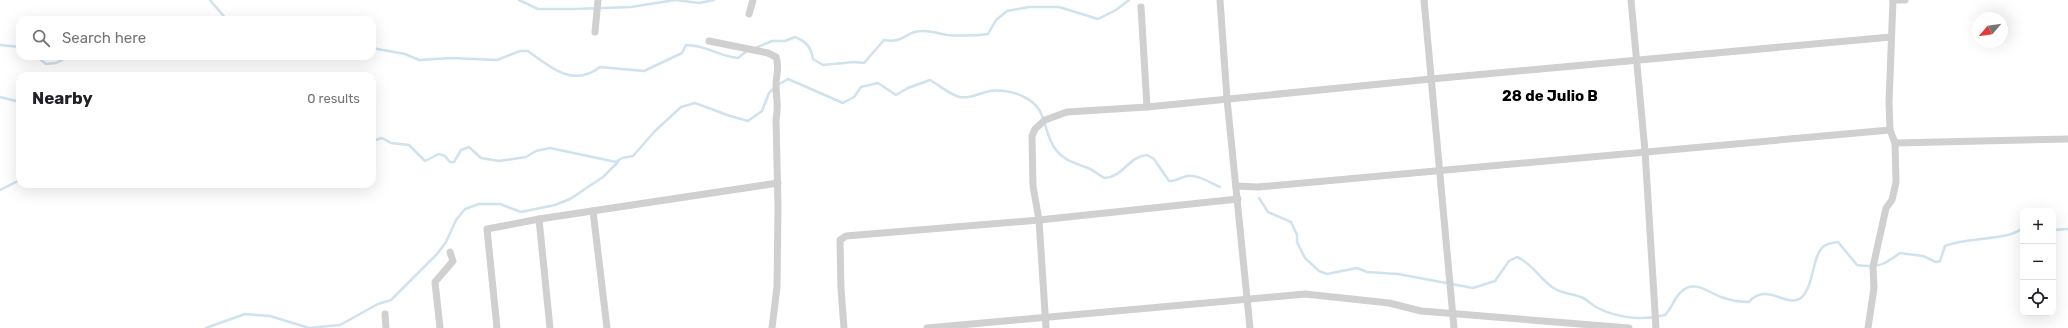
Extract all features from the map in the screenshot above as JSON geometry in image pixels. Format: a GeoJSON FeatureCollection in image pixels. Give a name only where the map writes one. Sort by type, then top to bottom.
{"type":"FeatureCollection","features":[{"type":"Feature","properties":{"kind":"street"},"geometry":{"type":"LineString","coordinates":[[595,32],[598,0]]}},
{"type":"Feature","properties":{"kind":"street"},"geometry":{"type":"LineString","coordinates":[[749,14],[753,0]]}},
{"type":"Feature","properties":{"kind":"street"},"geometry":{"type":"LineString","coordinates":[[1220,0],[1227,98],[1250,328]]}},
{"type":"Feature","properties":{"kind":"street"},"geometry":{"type":"LineString","coordinates":[[1424,0],[1454,313],[1454,328]]}},
{"type":"Feature","properties":{"kind":"street"},"geometry":{"type":"LineString","coordinates":[[1631,0],[1646,151],[1656,328]]}},
{"type":"Feature","properties":{"kind":"street"},"geometry":{"type":"LineString","coordinates":[[1868,328],[1874,288],[1873,267],[1886,208],[1892,200],[1896,182],[1895,143],[1890,130],[1889,102],[1891,86],[1893,0],[1905,0]]}},
{"type":"Feature","properties":{"kind":"street"},"geometry":{"type":"LineString","coordinates":[[1141,7],[1147,107]]}},
{"type":"Feature","properties":{"kind":"street"},"geometry":{"type":"LineString","coordinates":[[1046,328],[1039,220],[1033,186],[1032,136],[1035,129],[1045,120],[1067,112],[1147,107],[1431,78],[1891,37]]}},
{"type":"Feature","properties":{"kind":"street"},"geometry":{"type":"LineString","coordinates":[[709,41],[768,53],[776,58],[779,68],[776,86],[779,108],[776,120],[778,183],[777,287],[772,328]]}},
{"type":"Feature","properties":{"kind":"street"},"geometry":{"type":"LineString","coordinates":[[1236,186],[1258,187],[1890,130]]}},
{"type":"Feature","properties":{"kind":"street"},"geometry":{"type":"LineString","coordinates":[[1895,143],[2068,139]]}},
{"type":"Feature","properties":{"kind":"street"},"geometry":{"type":"LineString","coordinates":[[497,328],[487,229],[593,211],[778,183]]}},
{"type":"Feature","properties":{"kind":"street"},"geometry":{"type":"LineString","coordinates":[[844,328],[841,290],[840,240],[846,236],[1039,220],[1238,199]]}},
{"type":"Feature","properties":{"kind":"street"},"geometry":{"type":"LineString","coordinates":[[593,211],[607,328]]}},
{"type":"Feature","properties":{"kind":"street"},"geometry":{"type":"LineString","coordinates":[[539,220],[550,328]]}},
{"type":"Feature","properties":{"kind":"street"},"geometry":{"type":"LineString","coordinates":[[440,328],[435,282],[453,261],[450,252]]}},
{"type":"Feature","properties":{"kind":"street"},"geometry":{"type":"LineString","coordinates":[[927,328],[1305,294],[1388,304],[1421,311],[1629,328]]}},
{"type":"Feature","properties":{"kind":"street"},"geometry":{"type":"LineString","coordinates":[[385,314],[386,328]]}},
{"type":"Feature","properties":{"kind":"waterway"},"geometry":{"type":"LineString","coordinates":[[210,0],[224,16]]}},
{"type":"Feature","properties":{"kind":"waterway"},"geometry":{"type":"LineString","coordinates":[[519,0],[538,9],[631,7],[675,0]]}},
{"type":"Feature","properties":{"kind":"waterway"},"geometry":{"type":"LineString","coordinates":[[676,0],[699,3],[714,0]]}},
{"type":"Feature","properties":{"kind":"waterway"},"geometry":{"type":"LineString","coordinates":[[755,48],[772,41],[785,41],[795,37],[803,41],[810,48],[813,59],[823,65],[854,62],[864,63],[884,40],[896,40],[916,32],[928,31],[957,36],[988,34],[996,20],[1007,11],[1029,7],[1059,7],[1098,19],[1116,10],[1129,0]]}},
{"type":"Feature","properties":{"kind":"waterway"},"geometry":{"type":"LineString","coordinates":[[0,45],[16,47]]}},
{"type":"Feature","properties":{"kind":"waterway"},"geometry":{"type":"LineString","coordinates":[[376,49],[405,54],[419,60],[451,58],[497,60],[520,51],[528,51],[553,69],[562,73],[580,76],[590,73],[600,67],[644,71],[682,53],[686,45],[693,45],[738,58],[748,50]]}},
{"type":"Feature","properties":{"kind":"waterway"},"geometry":{"type":"LineString","coordinates":[[41,60],[46,64],[56,63],[62,60]]}},
{"type":"Feature","properties":{"kind":"waterway"},"geometry":{"type":"LineString","coordinates":[[376,140],[382,138],[391,143],[409,145],[425,161],[439,154],[445,156],[450,162],[454,162],[461,150],[469,147],[481,158],[499,161],[526,157],[536,151],[550,148],[616,162],[622,158],[633,156],[655,131],[681,107],[695,103],[748,121],[762,111],[769,93],[776,86],[788,79],[843,103],[854,97],[861,87],[878,83],[896,95],[908,88],[930,80],[948,92],[960,97],[970,97],[986,92],[1000,91],[1018,94],[1031,101],[1041,113],[1051,143],[1056,150],[1067,160],[1092,170],[1105,178],[1117,174],[1135,159],[1147,155],[1154,159],[1169,181],[1195,176],[1220,187]]}},
{"type":"Feature","properties":{"kind":"waterway"},"geometry":{"type":"LineString","coordinates":[[0,97],[16,101]]}},
{"type":"Feature","properties":{"kind":"waterway"},"geometry":{"type":"LineString","coordinates":[[206,328],[245,314],[270,316],[309,328],[340,325],[378,304],[391,300],[437,254],[446,242],[456,220],[465,209],[479,204],[500,204],[521,212],[555,205],[570,199],[603,177],[618,162]]}},
{"type":"Feature","properties":{"kind":"waterway"},"geometry":{"type":"LineString","coordinates":[[0,190],[16,182]]}},
{"type":"Feature","properties":{"kind":"waterway"},"geometry":{"type":"LineString","coordinates":[[1259,198],[1268,212],[1291,222],[1297,235],[1297,242],[1305,258],[1319,271],[1327,274],[1357,268],[1367,272],[1398,274],[1473,288],[1495,281],[1509,261],[1517,257],[1531,266],[1555,289],[1581,297],[1596,307],[1612,314],[1639,318],[1665,315],[1679,294],[1686,288],[1691,287],[1701,288],[1721,297],[1738,301],[1749,302],[1756,296],[1763,294],[1796,300],[1802,297],[1806,291],[1821,248],[1830,243],[1838,242],[1857,265],[1880,265],[1900,253],[1923,256],[1936,262],[1940,261],[1945,246],[1965,241],[2007,235],[2020,230]]}},
{"type":"Feature","properties":{"kind":"waterway"},"geometry":{"type":"LineString","coordinates":[[2056,230],[2068,229]]}},
{"type":"Feature","properties":{"kind":"district","name":"28 de Julio B"},"geometry":{"type":"Point","coordinates":[1550,96]}}]}
